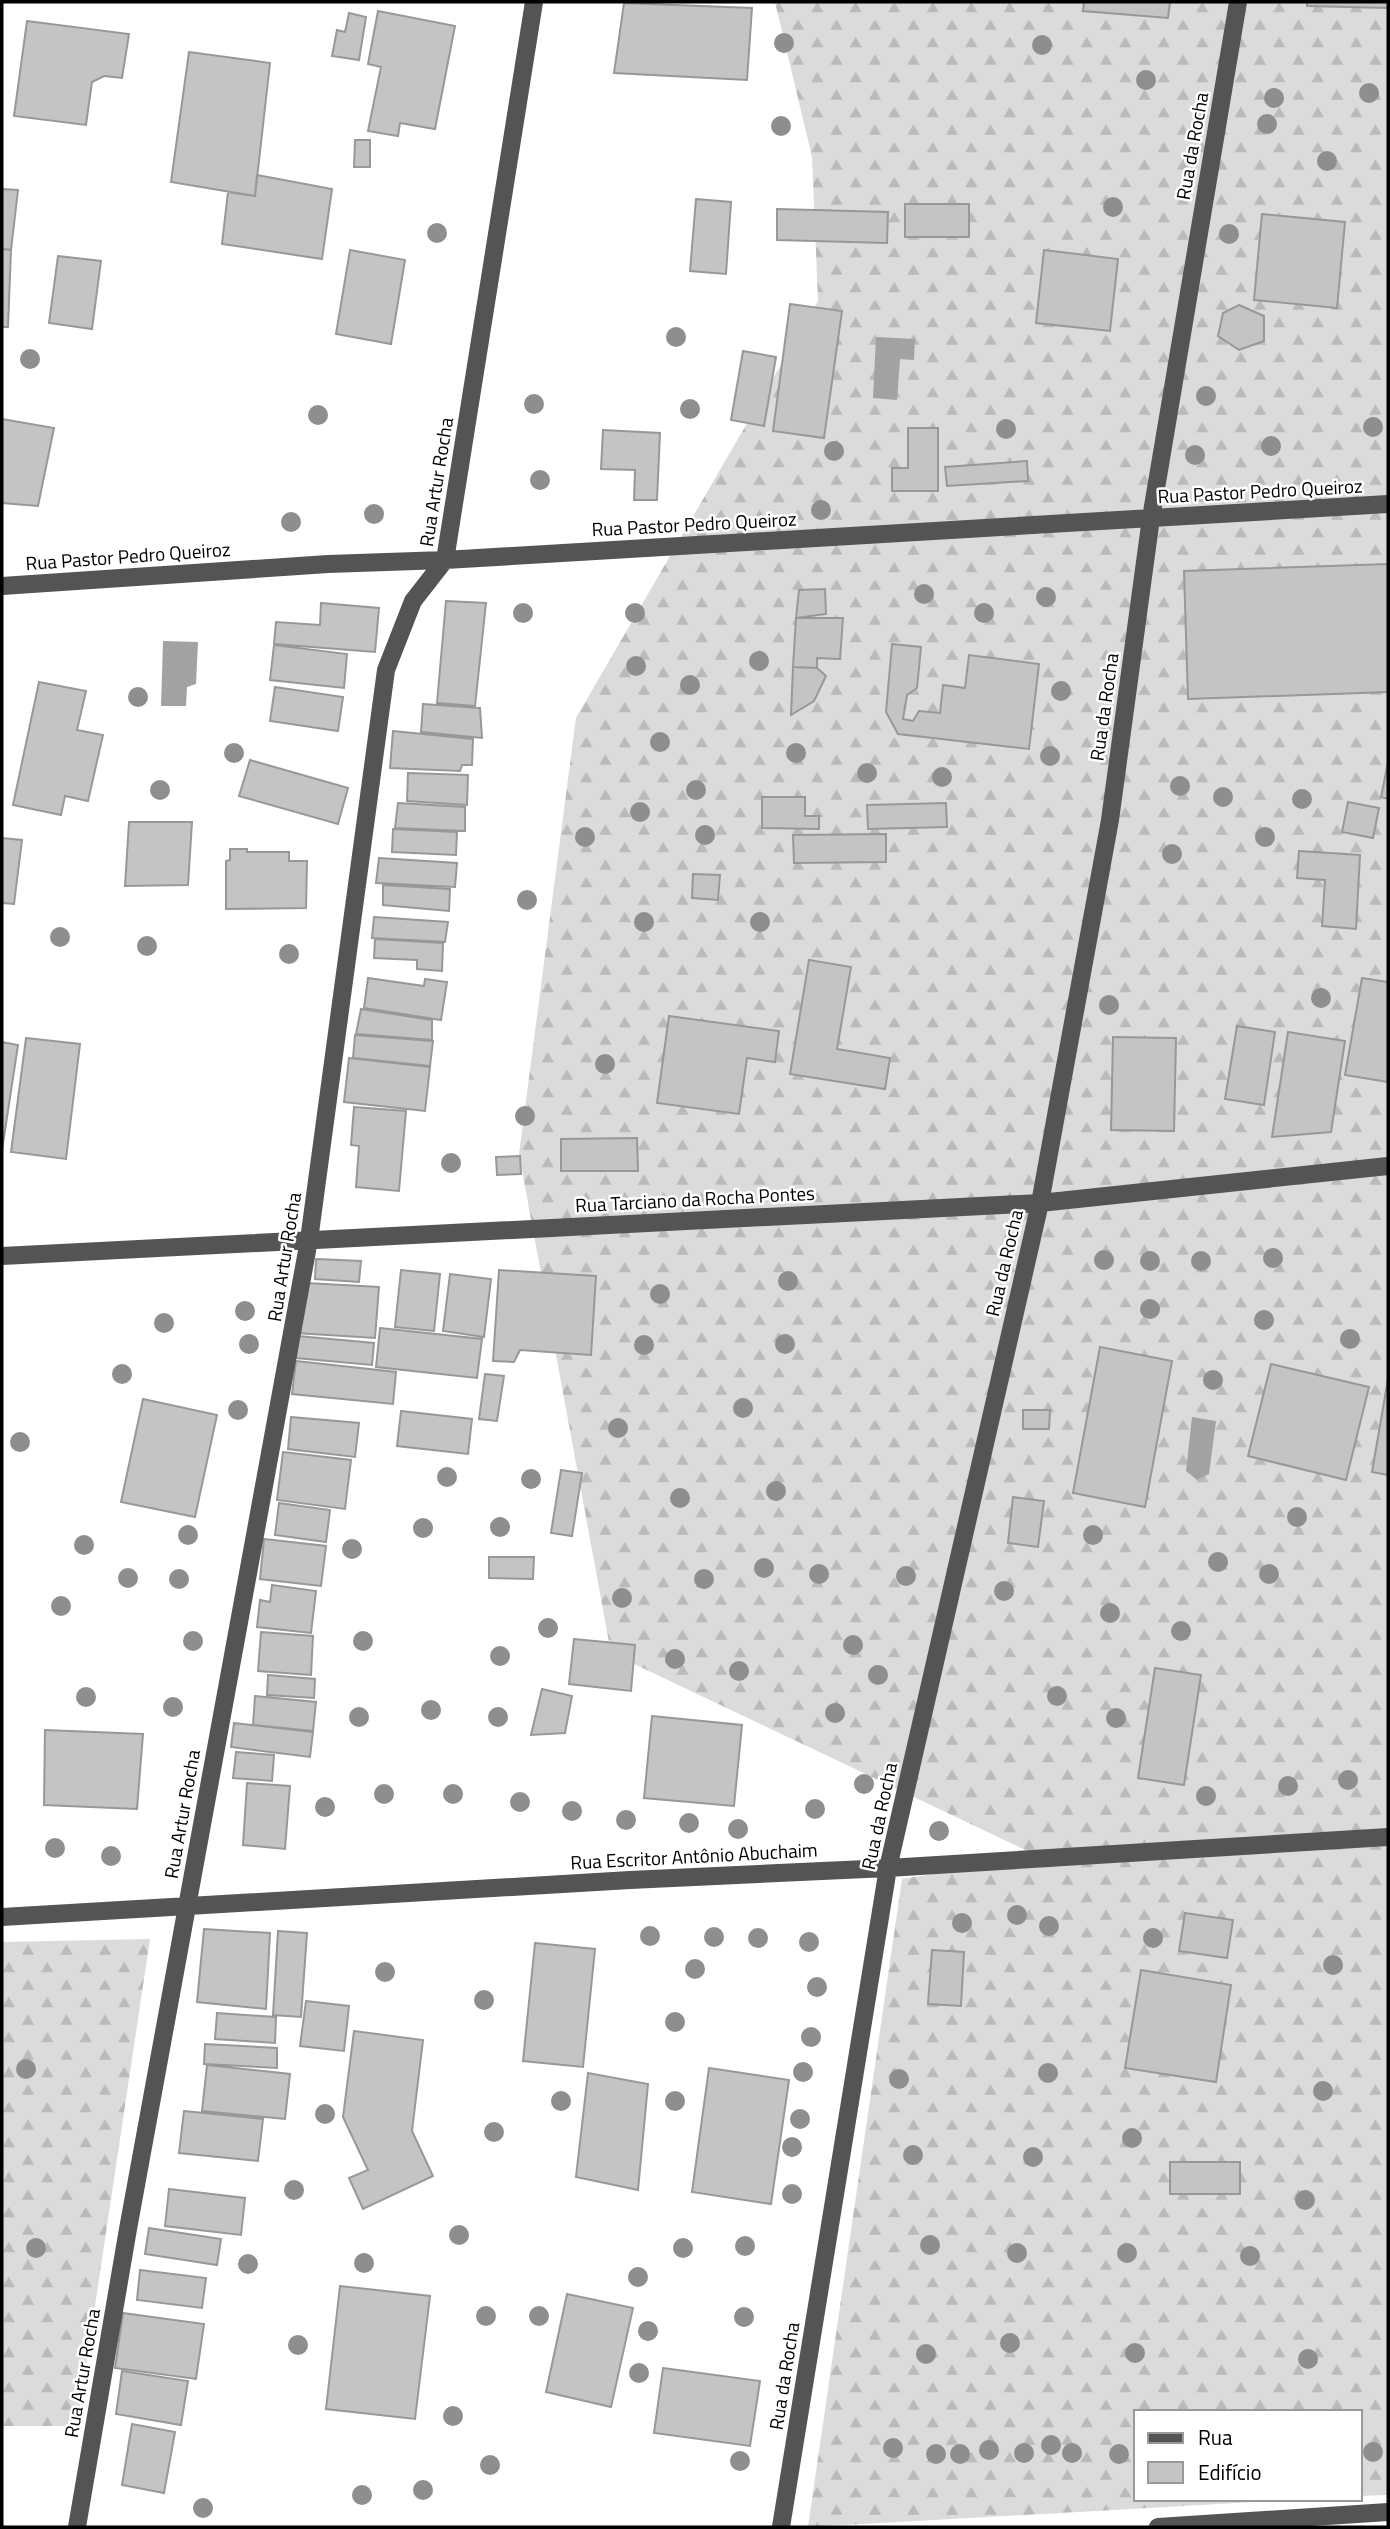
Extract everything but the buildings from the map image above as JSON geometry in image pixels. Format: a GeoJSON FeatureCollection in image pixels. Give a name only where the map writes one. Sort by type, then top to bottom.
{"type":"FeatureCollection","features":[{"type":"Feature","properties":{"kind":"street","name":"Rua Artur Rocha"},"geometry":{"type":"LineString","coordinates":[[76,2527],[186,1908],[310,1240],[386,670],[413,601],[445,560],[534,2]]}},
{"type":"Feature","properties":{"kind":"street","name":"Rua da Rocha"},"geometry":{"type":"LineString","coordinates":[[781,2527],[888,1868],[1040,1203],[1110,820],[1151,518],[1238,2]]}},
{"type":"Feature","properties":{"kind":"street","name":"Rua Pastor Pedro Queiroz"},"geometry":{"type":"LineString","coordinates":[[2,586],[328,564],[445,560],[1388,504]]}},
{"type":"Feature","properties":{"kind":"street","name":"Rua Tarciano da Rocha Pontes"},"geometry":{"type":"LineString","coordinates":[[2,1256],[1040,1203],[1388,1166]]}},
{"type":"Feature","properties":{"kind":"street","name":"Rua Escritor Antônio Abuchaim"},"geometry":{"type":"LineString","coordinates":[[2,1917],[630,1880],[888,1868],[1388,1837]]}},
{"type":"Feature","properties":{"kind":"street"},"geometry":{"type":"LineString","coordinates":[[1158,2527],[1388,2512]]}},
{"type":"Feature","properties":{"kind":"green space"},"geometry":{"type":"Polygon","coordinates":[[[775,2],[1388,2],[1388,2495],[1362,2496],[1362,2410],[1134,2410],[1134,2501],[1273,2501],[808,2527],[902,1879],[1040,1857],[611,1653],[519,1154],[576,718],[818,301],[812,157],[775,2]]]}},
{"type":"Feature","properties":{"kind":"green space"},"geometry":{"type":"Polygon","coordinates":[[[150,1939],[77,2426],[2,2426],[2,1942],[150,1939]]]}},
{"type":"Feature","properties":{"kind":"shaded area"},"geometry":{"type":"Polygon","coordinates":[[[876,337],[915,339],[914,360],[900,359],[897,400],[873,398],[876,337]]]}},
{"type":"Feature","properties":{"kind":"shaded area"},"geometry":{"type":"Polygon","coordinates":[[[163,641],[198,642],[196,684],[187,687],[186,706],[161,706],[163,641]]]}},
{"type":"Feature","properties":{"kind":"shaded area"},"geometry":{"type":"Polygon","coordinates":[[[1192,1417],[1216,1421],[1209,1474],[1197,1480],[1186,1471],[1192,1417]]]}}]}
